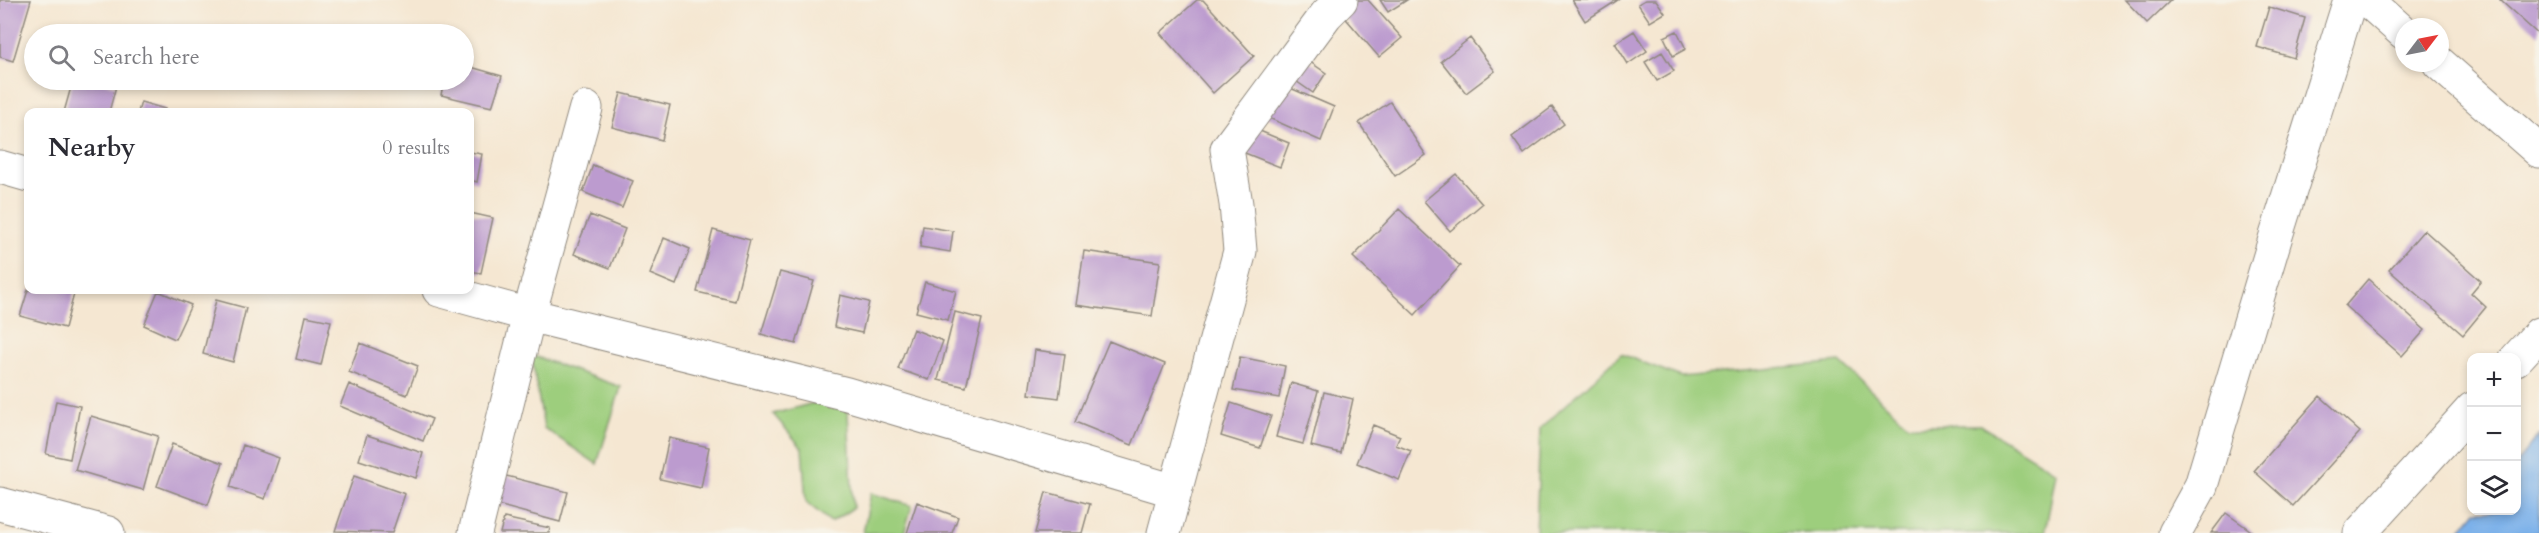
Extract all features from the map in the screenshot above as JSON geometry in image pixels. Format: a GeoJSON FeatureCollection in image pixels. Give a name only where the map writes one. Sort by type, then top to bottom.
{"type":"FeatureCollection","features":[{"type":"Feature","properties":{"kind":"street"},"geometry":{"type":"LineString","coordinates":[[1164,533],[1240,251],[1236,204],[1227,149],[1326,15],[1341,0]]}},
{"type":"Feature","properties":{"kind":"street"},"geometry":{"type":"LineString","coordinates":[[2175,533],[2201,486],[2350,0]]}},
{"type":"Feature","properties":{"kind":"street"},"geometry":{"type":"LineString","coordinates":[[2367,0],[2395,25]]}},
{"type":"Feature","properties":{"kind":"street"},"geometry":{"type":"LineString","coordinates":[[2449,72],[2539,151]]}},
{"type":"Feature","properties":{"kind":"street"},"geometry":{"type":"LineString","coordinates":[[475,533],[529,315],[586,108]]}},
{"type":"Feature","properties":{"kind":"street"},"geometry":{"type":"LineString","coordinates":[[0,167],[24,174]]}},
{"type":"Feature","properties":{"kind":"street"},"geometry":{"type":"LineString","coordinates":[[453,294],[847,394],[1175,491]]}},
{"type":"Feature","properties":{"kind":"street"},"geometry":{"type":"LineString","coordinates":[[2521,354],[2539,334]]}},
{"type":"Feature","properties":{"kind":"street"},"geometry":{"type":"LineString","coordinates":[[2360,533],[2467,415]]}},
{"type":"Feature","properties":{"kind":"street"},"geometry":{"type":"LineString","coordinates":[[0,504],[108,533]]}},
{"type":"Feature","properties":{"kind":"green space"},"geometry":{"type":"Polygon","coordinates":[[[1621,354],[1681,377],[1840,362],[1908,425],[1980,425],[2056,472],[2045,533],[1536,533],[1540,429],[1621,354]]]}},
{"type":"Feature","properties":{"kind":"green space"},"geometry":{"type":"Polygon","coordinates":[[[531,355],[621,387],[597,464],[544,428],[531,355]]]}},
{"type":"Feature","properties":{"kind":"green space"},"geometry":{"type":"Polygon","coordinates":[[[847,394],[853,508],[831,522],[806,502],[802,448],[773,414],[847,394]]]}},
{"type":"Feature","properties":{"kind":"green space"},"geometry":{"type":"Polygon","coordinates":[[[871,493],[912,506],[904,533],[863,533],[871,493]]]}},
{"type":"Feature","properties":{"kind":"water"},"geometry":{"type":"Polygon","coordinates":[[[2539,435],[2539,533],[2458,533],[2473,515],[2521,515],[2521,457],[2539,435]]]}},
{"type":"Feature","properties":{"kind":"building"},"geometry":{"type":"Polygon","coordinates":[[[0,0],[31,0],[13,61],[0,57],[0,0]]]}},
{"type":"Feature","properties":{"kind":"building"},"geometry":{"type":"Polygon","coordinates":[[[1197,0],[1203,0],[1254,56],[1213,93],[1160,33],[1197,0]]]}},
{"type":"Feature","properties":{"kind":"building"},"geometry":{"type":"Polygon","coordinates":[[[1342,0],[1368,0],[1402,38],[1379,57],[1335,6],[1342,0]]]}},
{"type":"Feature","properties":{"kind":"building"},"geometry":{"type":"Polygon","coordinates":[[[1380,0],[1407,0],[1388,12],[1380,0]]]}},
{"type":"Feature","properties":{"kind":"building"},"geometry":{"type":"Polygon","coordinates":[[[1572,0],[1618,0],[1585,21],[1572,0]]]}},
{"type":"Feature","properties":{"kind":"building"},"geometry":{"type":"Polygon","coordinates":[[[1645,0],[1656,0],[1665,13],[1650,22],[1638,4],[1645,0]]]}},
{"type":"Feature","properties":{"kind":"building"},"geometry":{"type":"Polygon","coordinates":[[[2125,0],[2171,0],[2147,23],[2125,0]]]}},
{"type":"Feature","properties":{"kind":"building"},"geometry":{"type":"Polygon","coordinates":[[[2500,0],[2539,0],[2539,35],[2500,0]]]}},
{"type":"Feature","properties":{"kind":"building"},"geometry":{"type":"Polygon","coordinates":[[[2269,7],[2305,18],[2294,58],[2257,47],[2269,7]]]}},
{"type":"Feature","properties":{"kind":"building"},"geometry":{"type":"Polygon","coordinates":[[[1634,31],[1647,51],[1628,64],[1615,43],[1634,31]]]}},
{"type":"Feature","properties":{"kind":"building"},"geometry":{"type":"Polygon","coordinates":[[[1677,31],[1686,49],[1673,56],[1664,37],[1677,31]]]}},
{"type":"Feature","properties":{"kind":"building"},"geometry":{"type":"Polygon","coordinates":[[[1470,38],[1495,71],[1466,93],[1441,61],[1470,38]]]}},
{"type":"Feature","properties":{"kind":"building"},"geometry":{"type":"Polygon","coordinates":[[[1662,52],[1674,71],[1657,81],[1645,62],[1662,52]]]}},
{"type":"Feature","properties":{"kind":"building"},"geometry":{"type":"Polygon","coordinates":[[[1300,55],[1326,73],[1313,93],[1286,74],[1300,55]]]}},
{"type":"Feature","properties":{"kind":"building"},"geometry":{"type":"Polygon","coordinates":[[[474,68],[502,76],[492,107],[441,95],[442,90],[474,90],[474,68]]]}},
{"type":"Feature","properties":{"kind":"building"},"geometry":{"type":"Polygon","coordinates":[[[1274,81],[1334,107],[1321,141],[1260,114],[1274,81]]]}},
{"type":"Feature","properties":{"kind":"building"},"geometry":{"type":"Polygon","coordinates":[[[70,90],[115,90],[110,108],[65,108],[70,90]]]}},
{"type":"Feature","properties":{"kind":"building"},"geometry":{"type":"Polygon","coordinates":[[[621,93],[670,105],[662,140],[612,127],[621,93]]]}},
{"type":"Feature","properties":{"kind":"building"},"geometry":{"type":"Polygon","coordinates":[[[141,102],[162,108],[139,108],[141,102]]]}},
{"type":"Feature","properties":{"kind":"building"},"geometry":{"type":"Polygon","coordinates":[[[1390,102],[1426,155],[1395,176],[1359,123],[1390,102]]]}},
{"type":"Feature","properties":{"kind":"building"},"geometry":{"type":"Polygon","coordinates":[[[1552,107],[1564,124],[1524,154],[1512,137],[1552,107]]]}},
{"type":"Feature","properties":{"kind":"building"},"geometry":{"type":"Polygon","coordinates":[[[1250,127],[1289,143],[1280,167],[1240,151],[1250,127]]]}},
{"type":"Feature","properties":{"kind":"building"},"geometry":{"type":"Polygon","coordinates":[[[474,153],[482,154],[477,182],[474,181],[474,153]]]}},
{"type":"Feature","properties":{"kind":"building"},"geometry":{"type":"Polygon","coordinates":[[[593,165],[633,181],[622,208],[583,192],[593,165]]]}},
{"type":"Feature","properties":{"kind":"building"},"geometry":{"type":"Polygon","coordinates":[[[1456,174],[1482,204],[1450,231],[1424,201],[1456,174]]]}},
{"type":"Feature","properties":{"kind":"building"},"geometry":{"type":"Polygon","coordinates":[[[1399,209],[1460,266],[1415,315],[1353,257],[1399,209]]]}},
{"type":"Feature","properties":{"kind":"building"},"geometry":{"type":"Polygon","coordinates":[[[474,214],[493,218],[481,273],[474,272],[474,214]]]}},
{"type":"Feature","properties":{"kind":"building"},"geometry":{"type":"Polygon","coordinates":[[[590,215],[625,229],[610,268],[574,254],[590,215]]]}},
{"type":"Feature","properties":{"kind":"building"},"geometry":{"type":"Polygon","coordinates":[[[923,226],[953,231],[950,252],[920,247],[923,226]]]}},
{"type":"Feature","properties":{"kind":"building"},"geometry":{"type":"Polygon","coordinates":[[[713,230],[750,240],[735,301],[697,292],[713,230]]]}},
{"type":"Feature","properties":{"kind":"building"},"geometry":{"type":"Polygon","coordinates":[[[2424,230],[2481,281],[2471,293],[2486,307],[2463,335],[2389,270],[2424,230]]]}},
{"type":"Feature","properties":{"kind":"building"},"geometry":{"type":"Polygon","coordinates":[[[664,238],[690,249],[676,285],[650,274],[664,238]]]}},
{"type":"Feature","properties":{"kind":"building"},"geometry":{"type":"Polygon","coordinates":[[[1084,251],[1160,262],[1152,316],[1076,305],[1084,251]]]}},
{"type":"Feature","properties":{"kind":"building"},"geometry":{"type":"Polygon","coordinates":[[[780,272],[814,281],[796,344],[761,334],[780,272]]]}},
{"type":"Feature","properties":{"kind":"building"},"geometry":{"type":"Polygon","coordinates":[[[2368,279],[2425,330],[2402,356],[2345,306],[2368,279]]]}},
{"type":"Feature","properties":{"kind":"building"},"geometry":{"type":"Polygon","coordinates":[[[925,282],[956,291],[948,320],[916,312],[925,282]]]}},
{"type":"Feature","properties":{"kind":"building"},"geometry":{"type":"Polygon","coordinates":[[[27,294],[74,294],[65,328],[20,316],[27,294]]]}},
{"type":"Feature","properties":{"kind":"building"},"geometry":{"type":"Polygon","coordinates":[[[157,294],[165,294],[191,305],[175,339],[144,325],[157,294]]]}},
{"type":"Feature","properties":{"kind":"building"},"geometry":{"type":"Polygon","coordinates":[[[840,295],[869,302],[862,333],[834,327],[840,295]]]}},
{"type":"Feature","properties":{"kind":"building"},"geometry":{"type":"Polygon","coordinates":[[[216,300],[246,308],[233,362],[203,354],[216,300]]]}},
{"type":"Feature","properties":{"kind":"building"},"geometry":{"type":"Polygon","coordinates":[[[955,312],[982,319],[966,387],[938,380],[955,312]]]}},
{"type":"Feature","properties":{"kind":"building"},"geometry":{"type":"Polygon","coordinates":[[[306,316],[331,321],[321,365],[296,359],[306,316]]]}},
{"type":"Feature","properties":{"kind":"building"},"geometry":{"type":"Polygon","coordinates":[[[913,329],[943,341],[929,380],[898,369],[913,329]]]}},
{"type":"Feature","properties":{"kind":"building"},"geometry":{"type":"Polygon","coordinates":[[[1109,341],[1165,364],[1132,445],[1075,422],[1109,341]]]}},
{"type":"Feature","properties":{"kind":"building"},"geometry":{"type":"Polygon","coordinates":[[[360,343],[418,366],[407,395],[349,372],[360,343]]]}},
{"type":"Feature","properties":{"kind":"building"},"geometry":{"type":"Polygon","coordinates":[[[1035,350],[1065,354],[1059,398],[1029,394],[1035,350]]]}},
{"type":"Feature","properties":{"kind":"building"},"geometry":{"type":"Polygon","coordinates":[[[1240,357],[1285,366],[1279,398],[1233,390],[1240,357]]]}},
{"type":"Feature","properties":{"kind":"building"},"geometry":{"type":"Polygon","coordinates":[[[1291,383],[1318,391],[1303,444],[1276,437],[1291,383]]]}},
{"type":"Feature","properties":{"kind":"building"},"geometry":{"type":"Polygon","coordinates":[[[349,384],[432,419],[423,441],[340,406],[349,384]]]}},
{"type":"Feature","properties":{"kind":"building"},"geometry":{"type":"Polygon","coordinates":[[[1324,392],[1353,399],[1341,453],[1311,446],[1324,392]]]}},
{"type":"Feature","properties":{"kind":"building"},"geometry":{"type":"Polygon","coordinates":[[[2320,396],[2360,432],[2293,506],[2254,471],[2320,396]]]}},
{"type":"Feature","properties":{"kind":"building"},"geometry":{"type":"Polygon","coordinates":[[[56,401],[80,406],[70,459],[46,454],[56,401]]]}},
{"type":"Feature","properties":{"kind":"building"},"geometry":{"type":"Polygon","coordinates":[[[1231,403],[1271,416],[1260,448],[1221,436],[1231,403]]]}},
{"type":"Feature","properties":{"kind":"building"},"geometry":{"type":"Polygon","coordinates":[[[91,416],[158,436],[143,490],[75,470],[91,416]]]}},
{"type":"Feature","properties":{"kind":"building"},"geometry":{"type":"Polygon","coordinates":[[[1373,425],[1400,436],[1396,445],[1411,451],[1399,480],[1357,463],[1373,425]]]}},
{"type":"Feature","properties":{"kind":"building"},"geometry":{"type":"Polygon","coordinates":[[[367,435],[423,453],[416,478],[359,460],[367,435]]]}},
{"type":"Feature","properties":{"kind":"building"},"geometry":{"type":"Polygon","coordinates":[[[669,438],[709,447],[701,488],[660,479],[669,438]]]}},
{"type":"Feature","properties":{"kind":"building"},"geometry":{"type":"Polygon","coordinates":[[[172,444],[223,463],[208,505],[157,486],[172,444]]]}},
{"type":"Feature","properties":{"kind":"building"},"geometry":{"type":"Polygon","coordinates":[[[243,445],[279,458],[265,499],[230,487],[243,445]]]}},
{"type":"Feature","properties":{"kind":"building"},"geometry":{"type":"Polygon","coordinates":[[[491,472],[568,492],[560,522],[483,501],[491,472]]]}},
{"type":"Feature","properties":{"kind":"building"},"geometry":{"type":"Polygon","coordinates":[[[354,476],[405,494],[392,533],[335,531],[354,476]]]}},
{"type":"Feature","properties":{"kind":"building"},"geometry":{"type":"Polygon","coordinates":[[[1046,492],[1090,504],[1082,533],[1035,533],[1046,492]]]}},
{"type":"Feature","properties":{"kind":"building"},"geometry":{"type":"Polygon","coordinates":[[[917,502],[958,517],[952,533],[907,533],[917,502]]]}},
{"type":"Feature","properties":{"kind":"building"},"geometry":{"type":"Polygon","coordinates":[[[2226,513],[2254,533],[2211,533],[2226,513]]]}},
{"type":"Feature","properties":{"kind":"building"},"geometry":{"type":"Polygon","coordinates":[[[504,518],[550,528],[549,533],[500,533],[504,518]]]}}]}
